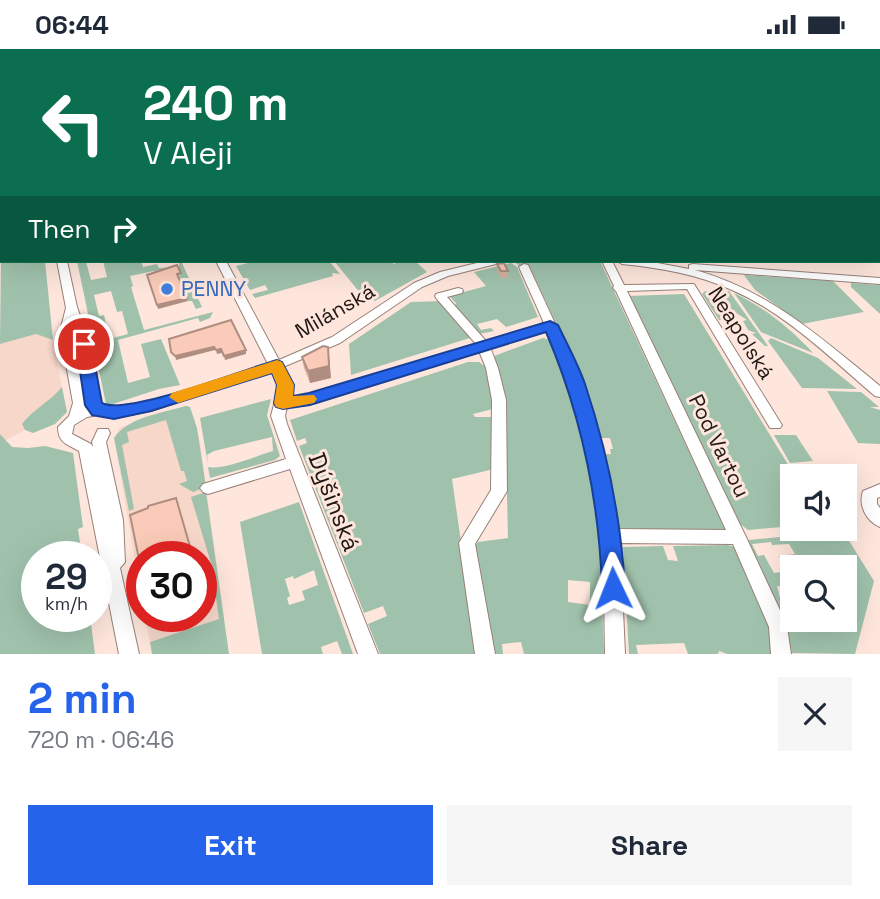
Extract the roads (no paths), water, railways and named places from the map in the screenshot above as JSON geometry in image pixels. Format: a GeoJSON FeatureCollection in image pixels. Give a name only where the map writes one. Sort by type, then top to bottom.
{"type":"FeatureCollection","features":[{"type":"Feature","properties":{"kind":"street"},"geometry":{"type":"LineString","coordinates":[[62,263],[71,307],[84,344],[93,400],[111,418],[99,442],[116,520],[116,583]]}},
{"type":"Feature","properties":{"kind":"street","name":"Dýšinská"},"geometry":{"type":"LineString","coordinates":[[222,263],[286,385],[278,416],[368,654]]}},
{"type":"Feature","properties":{"kind":"street","name":"Milánská"},"geometry":{"type":"LineString","coordinates":[[75,417],[151,405],[277,365],[336,340],[418,285],[444,274],[488,263]]}},
{"type":"Feature","properties":{"kind":"street","name":"Pod Vartou"},"geometry":{"type":"LineString","coordinates":[[608,263],[778,627],[781,654]]}},
{"type":"Feature","properties":{"kind":"street"},"geometry":{"type":"LineString","coordinates":[[642,263],[880,281]]}},
{"type":"Feature","properties":{"kind":"street"},"geometry":{"type":"LineString","coordinates":[[744,263],[751,271]]}},
{"type":"Feature","properties":{"kind":"street"},"geometry":{"type":"LineString","coordinates":[[779,273],[787,263]]}},
{"type":"Feature","properties":{"kind":"street"},"geometry":{"type":"LineString","coordinates":[[662,265],[713,278],[753,296],[880,393]]}},
{"type":"Feature","properties":{"kind":"street"},"geometry":{"type":"LineString","coordinates":[[524,267],[576,382],[602,485],[611,536],[615,654]]}},
{"type":"Feature","properties":{"kind":"street","name":"Neapolská"},"geometry":{"type":"LineString","coordinates":[[618,288],[690,286],[775,425]]}},
{"type":"Feature","properties":{"kind":"street"},"geometry":{"type":"LineString","coordinates":[[458,291],[440,296],[483,345],[492,368],[499,400],[499,491],[467,543],[485,654]]}},
{"type":"Feature","properties":{"kind":"street"},"geometry":{"type":"LineString","coordinates":[[71,307],[66,331],[80,403],[75,417],[64,432],[69,439],[86,448],[129,654]]}},
{"type":"Feature","properties":{"kind":"street"},"geometry":{"type":"LineString","coordinates":[[283,403],[310,399],[550,325]]}},
{"type":"Feature","properties":{"kind":"street","name":"Milánská"},"geometry":{"type":"LineString","coordinates":[[106,430],[118,420],[151,405]]}},
{"type":"Feature","properties":{"kind":"street"},"geometry":{"type":"LineString","coordinates":[[75,441],[89,440],[106,430]]}},
{"type":"Feature","properties":{"kind":"street"},"geometry":{"type":"LineString","coordinates":[[208,488],[294,462]]}},
{"type":"Feature","properties":{"kind":"street"},"geometry":{"type":"LineString","coordinates":[[880,490],[869,495],[869,506],[880,520]]}},
{"type":"Feature","properties":{"kind":"street"},"geometry":{"type":"LineString","coordinates":[[611,536],[738,537]]}},
{"type":"Feature","properties":{"kind":"place","name":"PENNY"},"geometry":{"type":"Point","coordinates":[167,289]}}]}
